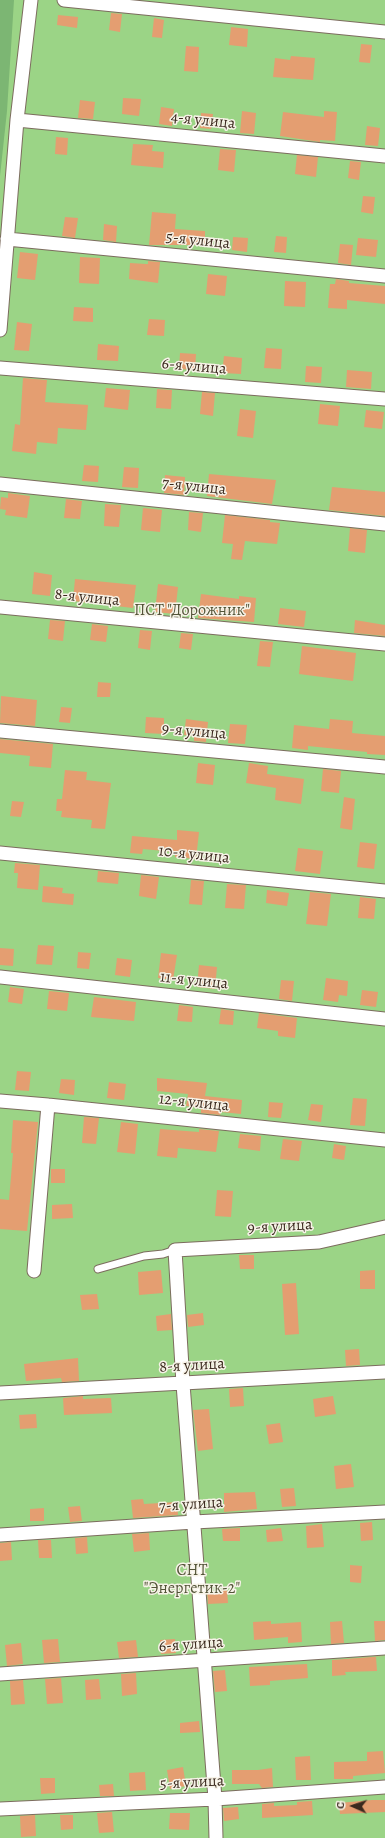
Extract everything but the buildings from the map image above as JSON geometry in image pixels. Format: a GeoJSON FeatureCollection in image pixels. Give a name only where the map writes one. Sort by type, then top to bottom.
{"type":"FeatureCollection","features":[{"type":"Feature","properties":{"kind":"street"},"geometry":{"type":"LineString","coordinates":[[0,330],[17,120],[31,0]]}},
{"type":"Feature","properties":{"kind":"street"},"geometry":{"type":"LineString","coordinates":[[64,0],[385,32]]}},
{"type":"Feature","properties":{"kind":"street","name":"4-я улица"},"geometry":{"type":"LineString","coordinates":[[17,120],[385,156]]}},
{"type":"Feature","properties":{"kind":"street","name":"5-я улица"},"geometry":{"type":"LineString","coordinates":[[7,239],[385,276]]}},
{"type":"Feature","properties":{"kind":"street","name":"6-я улица"},"geometry":{"type":"LineString","coordinates":[[0,368],[385,399]]}},
{"type":"Feature","properties":{"kind":"street","name":"7-я улица"},"geometry":{"type":"LineString","coordinates":[[0,484],[385,524]]}},
{"type":"Feature","properties":{"kind":"street","name":"8-я улица"},"geometry":{"type":"LineString","coordinates":[[0,607],[385,644]]}},
{"type":"Feature","properties":{"kind":"street","name":"9-я улица"},"geometry":{"type":"LineString","coordinates":[[0,731],[385,767]]}},
{"type":"Feature","properties":{"kind":"street","name":"10-я улица"},"geometry":{"type":"LineString","coordinates":[[0,853],[385,891]]}},
{"type":"Feature","properties":{"kind":"street","name":"11-я улица"},"geometry":{"type":"LineString","coordinates":[[0,977],[385,1019]]}},
{"type":"Feature","properties":{"kind":"street","name":"12-я улица"},"geometry":{"type":"LineString","coordinates":[[0,1101],[385,1140]]}},
{"type":"Feature","properties":{"kind":"street"},"geometry":{"type":"LineString","coordinates":[[34,1271],[48,1105]]}},
{"type":"Feature","properties":{"kind":"street","name":"9-я улица"},"geometry":{"type":"LineString","coordinates":[[175,1250],[319,1242],[385,1227]]}},
{"type":"Feature","properties":{"kind":"street"},"geometry":{"type":"LineString","coordinates":[[175,1250],[183,1384],[215,1799],[216,1838]]}},
{"type":"Feature","properties":{"kind":"street","name":"8-я улица"},"geometry":{"type":"LineString","coordinates":[[0,1393],[385,1372]]}},
{"type":"Feature","properties":{"kind":"street","name":"7-я улица"},"geometry":{"type":"LineString","coordinates":[[0,1535],[194,1522],[385,1512]]}},
{"type":"Feature","properties":{"kind":"street","name":"6-я улица"},"geometry":{"type":"LineString","coordinates":[[0,1674],[385,1648]]}},
{"type":"Feature","properties":{"kind":"street","name":"5-я улица"},"geometry":{"type":"LineString","coordinates":[[0,1809],[215,1799],[385,1787]]}},
{"type":"Feature","properties":{"kind":"lane"},"geometry":{"type":"LineString","coordinates":[[98,1269],[144,1256],[163,1254],[175,1250]]}},
{"type":"Feature","properties":{"kind":"green space","name":"ПСТ \"Дорожник\""},"geometry":{"type":"Polygon","coordinates":[[[0,0],[385,0],[385,1838],[0,1838],[0,0]]]}},
{"type":"Feature","properties":{"kind":"green space"},"geometry":{"type":"Polygon","coordinates":[[[0,0],[14,0],[7,111],[0,176],[0,0]]]}},
{"type":"Feature","properties":{"kind":"park label","name":"СHТ \"Энергетик-2\""},"geometry":{"type":"Point","coordinates":[192,1580]}}]}
